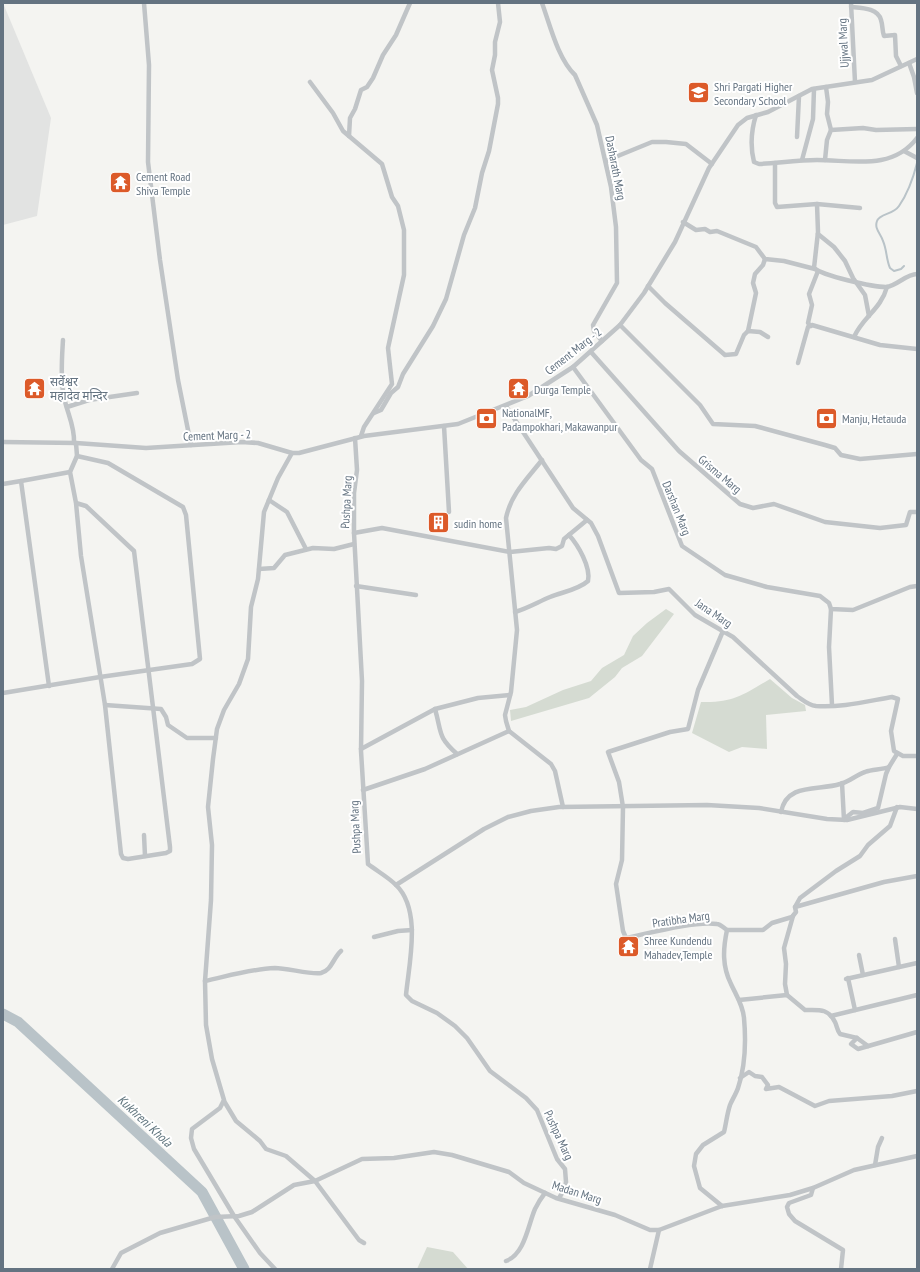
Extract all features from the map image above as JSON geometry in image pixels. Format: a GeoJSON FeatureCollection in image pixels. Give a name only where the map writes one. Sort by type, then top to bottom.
{"type":"FeatureCollection","features":[{"type":"Feature","properties":{"kind":"street"},"geometry":{"type":"LineString","coordinates":[[144,3],[149,65],[148,162],[160,260],[178,380],[191,446]]}},
{"type":"Feature","properties":{"kind":"street"},"geometry":{"type":"LineString","coordinates":[[349,136],[350,118],[355,109],[361,90],[367,86],[373,78],[383,55],[404,20],[410,3]]}},
{"type":"Feature","properties":{"kind":"street"},"geometry":{"type":"LineString","coordinates":[[374,413],[380,410],[391,393],[398,386],[403,374],[427,336],[442,308],[456,268],[464,235],[475,208],[482,173],[489,151],[498,104],[492,70],[495,55],[495,42],[500,22],[498,3]]}},
{"type":"Feature","properties":{"kind":"street","name":"Dasharath Marg"},"geometry":{"type":"LineString","coordinates":[[542,3],[556,44],[569,69],[575,75],[598,125],[606,162],[616,227],[617,283],[593,325],[594,331],[602,341]]}},
{"type":"Feature","properties":{"kind":"street"},"geometry":{"type":"LineString","coordinates":[[851,5],[876,13],[881,18],[884,36],[896,35],[894,48],[897,61],[901,66]]}},
{"type":"Feature","properties":{"kind":"street","name":"Ujjwal Marg"},"geometry":{"type":"LineString","coordinates":[[851,5],[855,82]]}},
{"type":"Feature","properties":{"kind":"street","name":"Cement Marg - 2"},"geometry":{"type":"LineString","coordinates":[[3,442],[75,443],[146,448],[258,443],[292,453],[361,436],[458,424],[506,406],[528,396],[572,367],[591,352],[620,325],[648,286],[675,242],[683,222],[712,164],[738,125],[747,118],[768,112],[814,89],[872,80],[917,58]]}},
{"type":"Feature","properties":{"kind":"street"},"geometry":{"type":"LineString","coordinates":[[909,63],[914,77],[917,93]]}},
{"type":"Feature","properties":{"kind":"street"},"geometry":{"type":"LineString","coordinates":[[310,82],[333,113],[343,131],[382,164],[392,197],[398,206],[405,237],[404,275],[388,348],[392,384],[364,427],[361,436]]}},
{"type":"Feature","properties":{"kind":"street"},"geometry":{"type":"LineString","coordinates":[[825,160],[826,140],[831,130],[827,114],[828,102],[826,87]]}},
{"type":"Feature","properties":{"kind":"street"},"geometry":{"type":"LineString","coordinates":[[802,160],[813,119],[814,89]]}},
{"type":"Feature","properties":{"kind":"street"},"geometry":{"type":"LineString","coordinates":[[797,137],[798,96]]}},
{"type":"Feature","properties":{"kind":"street"},"geometry":{"type":"LineString","coordinates":[[756,115],[752,127],[751,150],[754,162],[759,164],[802,160],[868,163],[886,159],[904,151],[911,146],[917,138]]}},
{"type":"Feature","properties":{"kind":"street"},"geometry":{"type":"LineString","coordinates":[[831,130],[863,128],[876,130],[917,129]]}},
{"type":"Feature","properties":{"kind":"street"},"geometry":{"type":"LineString","coordinates":[[606,162],[652,142],[666,142],[686,144],[712,164]]}},
{"type":"Feature","properties":{"kind":"street"},"geometry":{"type":"LineString","coordinates":[[904,151],[916,158]]}},
{"type":"Feature","properties":{"kind":"street"},"geometry":{"type":"LineString","coordinates":[[775,163],[775,203],[777,207],[817,204],[860,208]]}},
{"type":"Feature","properties":{"kind":"street"},"geometry":{"type":"LineString","coordinates":[[817,204],[818,234],[816,270],[809,294],[812,305],[808,323],[811,326],[880,345],[917,349]]}},
{"type":"Feature","properties":{"kind":"street"},"geometry":{"type":"LineString","coordinates":[[683,222],[696,230],[705,229],[710,232],[717,231],[756,247],[765,260]]}},
{"type":"Feature","properties":{"kind":"street"},"geometry":{"type":"LineString","coordinates":[[818,234],[839,252],[865,295],[869,316]]}},
{"type":"Feature","properties":{"kind":"street"},"geometry":{"type":"LineString","coordinates":[[765,260],[784,261],[856,281],[887,287],[917,274]]}},
{"type":"Feature","properties":{"kind":"street"},"geometry":{"type":"LineString","coordinates":[[648,286],[665,303],[725,355],[736,354],[744,335],[748,331],[756,293],[753,283],[754,274],[763,265],[765,260]]}},
{"type":"Feature","properties":{"kind":"street"},"geometry":{"type":"LineString","coordinates":[[854,337],[869,316],[880,305],[887,287]]}},
{"type":"Feature","properties":{"kind":"street"},"geometry":{"type":"LineString","coordinates":[[620,325],[700,405],[713,424],[756,426],[835,448],[841,455],[860,459],[917,454]]}},
{"type":"Feature","properties":{"kind":"street"},"geometry":{"type":"LineString","coordinates":[[798,363],[808,327],[811,326]]}},
{"type":"Feature","properties":{"kind":"street"},"geometry":{"type":"LineString","coordinates":[[748,331],[760,332],[768,337]]}},
{"type":"Feature","properties":{"kind":"street"},"geometry":{"type":"LineString","coordinates":[[63,340],[63,395],[75,432],[77,456],[70,472],[76,503],[81,556],[105,705],[122,854],[123,858],[128,859],[170,852],[147,670],[134,551],[86,506],[76,503]]}},
{"type":"Feature","properties":{"kind":"street","name":"Grisma Marg"},"geometry":{"type":"LineString","coordinates":[[591,352],[679,451],[740,504],[753,508],[774,504],[825,522],[880,528],[906,525],[910,512],[917,512]]}},
{"type":"Feature","properties":{"kind":"street","name":"Darshan Marg"},"geometry":{"type":"LineString","coordinates":[[572,367],[641,460],[652,469],[682,546],[725,575],[767,587],[820,596],[830,603],[831,609]]}},
{"type":"Feature","properties":{"kind":"street"},"geometry":{"type":"LineString","coordinates":[[67,407],[89,400],[137,393]]}},
{"type":"Feature","properties":{"kind":"street","name":"Jana Marg"},"geometry":{"type":"LineString","coordinates":[[506,406],[573,508],[587,520],[598,536],[619,593],[654,592],[670,589],[694,615],[733,637],[802,700],[816,706],[892,697],[898,699],[891,731],[892,744],[897,754]]}},
{"type":"Feature","properties":{"kind":"street"},"geometry":{"type":"LineString","coordinates":[[444,426],[449,512]]}},
{"type":"Feature","properties":{"kind":"street","name":"Pushpa Marg"},"geometry":{"type":"LineString","coordinates":[[355,438],[357,470],[354,493],[354,544],[362,681],[361,749],[368,864],[396,885],[409,908],[412,930],[411,964],[406,995],[412,1001],[437,1013],[455,1026],[466,1038],[490,1071],[526,1098],[537,1110],[557,1159],[565,1169],[565,1186],[559,1198]]}},
{"type":"Feature","properties":{"kind":"street"},"geometry":{"type":"LineString","coordinates":[[292,453],[264,512],[259,569],[251,607],[248,659],[239,684],[224,710],[216,738],[208,807],[212,845],[211,900],[205,982],[206,1025],[212,1058],[220,1080],[224,1101],[236,1120],[260,1140],[266,1149],[286,1156],[316,1181],[359,1240],[364,1243]]}},
{"type":"Feature","properties":{"kind":"street"},"geometry":{"type":"LineString","coordinates":[[3,693],[192,664],[200,659],[186,515],[183,507],[108,463],[77,456]]}},
{"type":"Feature","properties":{"kind":"street"},"geometry":{"type":"LineString","coordinates":[[542,460],[515,494],[509,504],[506,518],[517,630],[510,695],[505,715],[509,731],[551,764],[555,771],[563,807]]}},
{"type":"Feature","properties":{"kind":"street"},"geometry":{"type":"LineString","coordinates":[[3,484],[70,472]]}},
{"type":"Feature","properties":{"kind":"street"},"geometry":{"type":"LineString","coordinates":[[21,481],[49,686]]}},
{"type":"Feature","properties":{"kind":"street"},"geometry":{"type":"LineString","coordinates":[[269,500],[287,512],[306,550]]}},
{"type":"Feature","properties":{"kind":"street"},"geometry":{"type":"LineString","coordinates":[[354,533],[382,528],[510,552],[550,548],[556,549],[562,546],[564,539],[587,520]]}},
{"type":"Feature","properties":{"kind":"street"},"geometry":{"type":"LineString","coordinates":[[515,612],[531,607],[550,597],[582,586],[588,581],[587,565],[577,544],[569,535]]}},
{"type":"Feature","properties":{"kind":"street"},"geometry":{"type":"LineString","coordinates":[[259,569],[274,568],[285,555],[313,548],[334,549],[354,544]]}},
{"type":"Feature","properties":{"kind":"street"},"geometry":{"type":"LineString","coordinates":[[356,586],[416,595]]}},
{"type":"Feature","properties":{"kind":"street"},"geometry":{"type":"LineString","coordinates":[[832,705],[829,647],[831,609],[853,610],[910,587],[917,586]]}},
{"type":"Feature","properties":{"kind":"street"},"geometry":{"type":"LineString","coordinates":[[623,807],[620,782],[608,752],[670,732],[688,729],[698,690],[723,631]]}},
{"type":"Feature","properties":{"kind":"street"},"geometry":{"type":"LineString","coordinates":[[361,749],[435,709],[478,698],[510,695]]}},
{"type":"Feature","properties":{"kind":"street"},"geometry":{"type":"LineString","coordinates":[[105,705],[160,709],[165,714],[168,725],[188,738],[216,738]]}},
{"type":"Feature","properties":{"kind":"street"},"geometry":{"type":"LineString","coordinates":[[435,709],[444,742],[457,754]]}},
{"type":"Feature","properties":{"kind":"street"},"geometry":{"type":"LineString","coordinates":[[363,790],[425,769],[509,731]]}},
{"type":"Feature","properties":{"kind":"street"},"geometry":{"type":"LineString","coordinates":[[844,820],[853,812],[863,813],[878,808],[886,774],[897,754],[902,756],[917,756]]}},
{"type":"Feature","properties":{"kind":"street"},"geometry":{"type":"LineString","coordinates":[[781,812],[786,800],[793,792],[806,788],[842,783],[867,771],[889,767]]}},
{"type":"Feature","properties":{"kind":"street"},"geometry":{"type":"LineString","coordinates":[[842,783],[844,820]]}},
{"type":"Feature","properties":{"kind":"street"},"geometry":{"type":"LineString","coordinates":[[396,885],[484,829],[508,817],[530,810],[563,807],[707,805],[759,808],[827,819],[844,820],[897,807],[917,808]]}},
{"type":"Feature","properties":{"kind":"street","name":"Pratibha Marg"},"geometry":{"type":"LineString","coordinates":[[623,807],[622,860],[616,884],[622,931],[626,938],[702,924],[718,924],[727,930],[724,963],[730,982],[739,1000],[744,1018],[744,1050],[738,1088],[730,1106],[724,1132],[703,1145],[696,1154],[694,1166],[700,1188],[722,1206]]}},
{"type":"Feature","properties":{"kind":"street"},"geometry":{"type":"LineString","coordinates":[[868,1046],[857,1038],[840,1034],[831,1016],[825,1010],[806,1010],[786,995],[784,984],[786,964],[784,948],[793,916],[796,912],[795,907],[806,893],[860,856],[868,846],[890,826],[897,807]]}},
{"type":"Feature","properties":{"kind":"street"},"geometry":{"type":"LineString","coordinates":[[144,835],[145,856]]}},
{"type":"Feature","properties":{"kind":"street"},"geometry":{"type":"LineString","coordinates":[[795,907],[884,882],[917,876]]}},
{"type":"Feature","properties":{"kind":"street"},"geometry":{"type":"LineString","coordinates":[[727,930],[763,930],[772,923],[793,916]]}},
{"type":"Feature","properties":{"kind":"street"},"geometry":{"type":"LineString","coordinates":[[374,936],[412,930]]}},
{"type":"Feature","properties":{"kind":"street"},"geometry":{"type":"LineString","coordinates":[[895,939],[899,967]]}},
{"type":"Feature","properties":{"kind":"street"},"geometry":{"type":"LineString","coordinates":[[205,982],[245,972],[275,968],[320,973],[327,970],[335,957],[341,952]]}},
{"type":"Feature","properties":{"kind":"street"},"geometry":{"type":"LineString","coordinates":[[860,955],[863,975]]}},
{"type":"Feature","properties":{"kind":"street"},"geometry":{"type":"LineString","coordinates":[[855,1010],[847,979],[917,963]]}},
{"type":"Feature","properties":{"kind":"street"},"geometry":{"type":"LineString","coordinates":[[739,1000],[786,995]]}},
{"type":"Feature","properties":{"kind":"street"},"geometry":{"type":"LineString","coordinates":[[831,1016],[917,995]]}},
{"type":"Feature","properties":{"kind":"street"},"geometry":{"type":"LineString","coordinates":[[857,1038],[851,1044],[853,1047],[858,1049],[917,1032]]}},
{"type":"Feature","properties":{"kind":"street"},"geometry":{"type":"LineString","coordinates":[[740,1078],[749,1072],[755,1076],[762,1077],[768,1085],[766,1089],[778,1087],[815,1106],[829,1101],[892,1096],[917,1091]]}},
{"type":"Feature","properties":{"kind":"street"},"geometry":{"type":"LineString","coordinates":[[224,1101],[220,1108],[192,1129],[191,1138],[194,1149],[260,1252],[275,1269]]}},
{"type":"Feature","properties":{"kind":"street"},"geometry":{"type":"LineString","coordinates":[[875,1165],[878,1147],[882,1138]]}},
{"type":"Feature","properties":{"kind":"street","name":"Madan Marg"},"geometry":{"type":"LineString","coordinates":[[112,1269],[121,1253],[160,1233],[215,1218],[236,1216],[252,1212],[294,1184],[316,1181],[362,1159],[394,1158],[434,1152],[452,1155],[509,1172],[524,1183],[559,1198],[615,1215],[650,1230],[659,1230]]}},
{"type":"Feature","properties":{"kind":"street"},"geometry":{"type":"LineString","coordinates":[[650,1269],[659,1230],[722,1206],[790,1195],[813,1188],[854,1170],[917,1156]]}},
{"type":"Feature","properties":{"kind":"street"},"geometry":{"type":"LineString","coordinates":[[813,1188],[814,1191],[811,1195],[789,1203],[787,1207],[789,1214],[795,1221],[843,1250],[841,1269]]}},
{"type":"Feature","properties":{"kind":"street"},"geometry":{"type":"LineString","coordinates":[[506,1261],[512,1259],[520,1248],[536,1206],[545,1192]]}},
{"type":"Feature","properties":{"kind":"shaded area"},"geometry":{"type":"Polygon","coordinates":[[[3,3],[51,118],[37,216],[3,225],[3,3]]]}},
{"type":"Feature","properties":{"kind":"shaded area"},"geometry":{"type":"Polygon","coordinates":[[[666,609],[674,614],[642,656],[622,668],[615,677],[589,698],[511,721],[510,710],[526,707],[563,690],[591,681],[602,668],[624,655],[633,636],[666,609]]]}},
{"type":"Feature","properties":{"kind":"shaded area"},"geometry":{"type":"Polygon","coordinates":[[[770,679],[792,698],[805,705],[806,711],[766,715],[767,749],[742,747],[729,752],[692,733],[701,702],[721,701],[737,697],[770,679]]]}},
{"type":"Feature","properties":{"kind":"shaded area"},"geometry":{"type":"Polygon","coordinates":[[[427,1247],[453,1252],[468,1269],[417,1269],[427,1247]]]}},
{"type":"Feature","properties":{"kind":"waterway"},"geometry":{"type":"LineString","coordinates":[[904,266],[901,269],[894,271],[890,268],[884,244],[876,224],[879,218],[893,211],[899,206],[910,186],[917,163]]}},
{"type":"Feature","properties":{"kind":"waterway","name":"Kukhreni Khola"},"geometry":{"type":"LineString","coordinates":[[3,1014],[18,1022],[202,1192],[244,1269]]}},
{"type":"Feature","properties":{"kind":"place","name":"Shri Pargati Higher Secondary School"},"geometry":{"type":"Point","coordinates":[699,93]}},
{"type":"Feature","properties":{"kind":"place","name":"Cement Road Shiva Temple"},"geometry":{"type":"Point","coordinates":[121,183]}},
{"type":"Feature","properties":{"kind":"place","name":"सर्वेश्वर महादेव मन्दिर"},"geometry":{"type":"Point","coordinates":[35,388]}},
{"type":"Feature","properties":{"kind":"place","name":"Durga Temple"},"geometry":{"type":"Point","coordinates":[518,389]}},
{"type":"Feature","properties":{"kind":"place","name":"Manju, Hetauda"},"geometry":{"type":"Point","coordinates":[827,418]}},
{"type":"Feature","properties":{"kind":"place","name":"NationalMF, Padampokhari, Makawanpur"},"geometry":{"type":"Point","coordinates":[486,419]}},
{"type":"Feature","properties":{"kind":"place","name":"sudin home"},"geometry":{"type":"Point","coordinates":[438,523]}},
{"type":"Feature","properties":{"kind":"place","name":"Shree Kundendu Mahadev,Temple"},"geometry":{"type":"Point","coordinates":[629,947]}}]}
